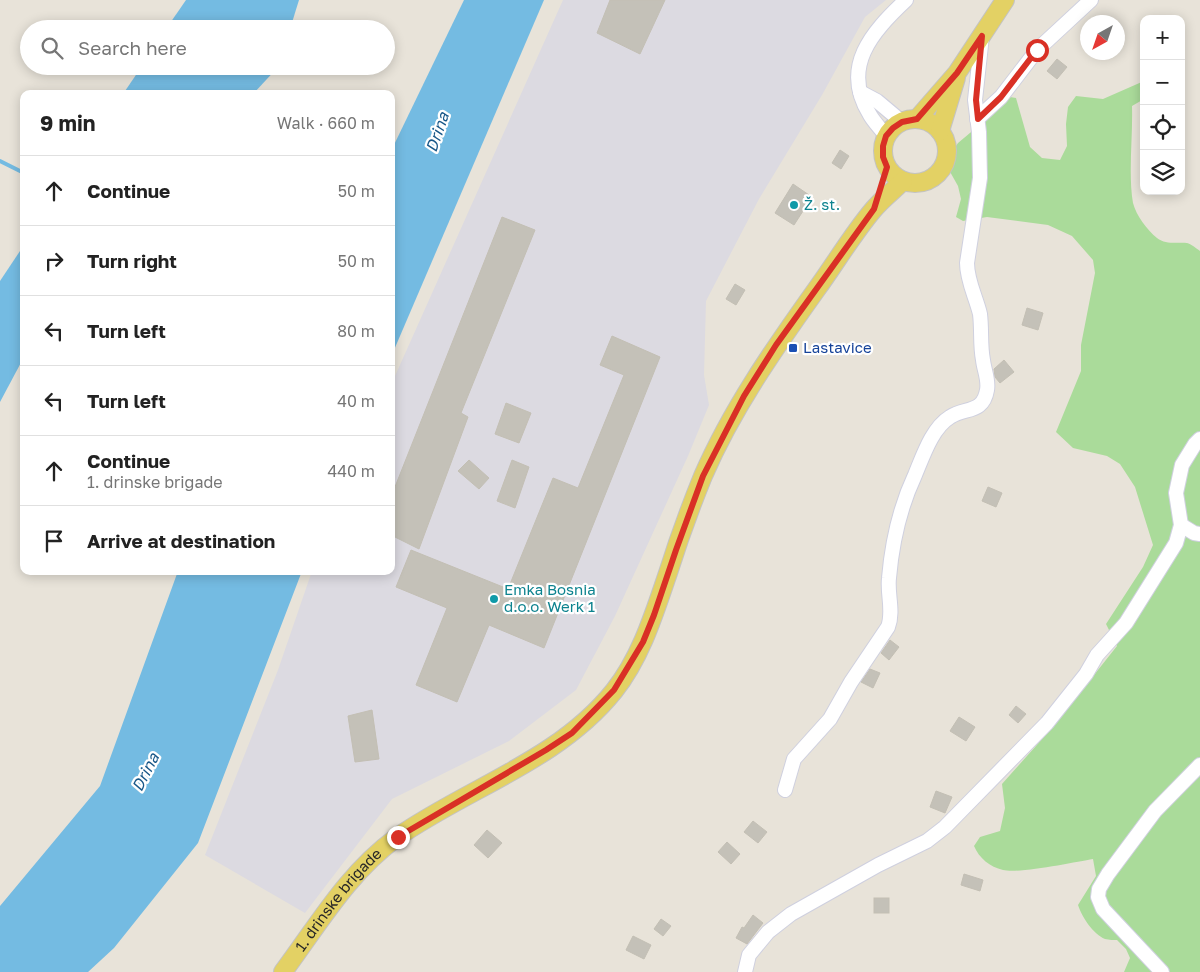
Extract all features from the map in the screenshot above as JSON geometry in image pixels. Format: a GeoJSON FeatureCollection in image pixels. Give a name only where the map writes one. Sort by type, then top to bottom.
{"type":"FeatureCollection","features":[{"type":"Feature","properties":{"kind":"main road"},"geometry":{"type":"LineString","coordinates":[[909,121],[934,125],[945,140],[947,151],[946,161],[933,178],[913,184],[894,176],[887,167],[883,157],[883,146],[886,136],[893,128],[909,121],[957,73],[1005,0]]}},
{"type":"Feature","properties":{"kind":"main road"},"geometry":{"type":"LineString","coordinates":[[940,131],[957,73]]}},
{"type":"Feature","properties":{"kind":"main road"},"geometry":{"type":"LineString","coordinates":[[874,209],[887,167]]}},
{"type":"Feature","properties":{"kind":"main road"},"geometry":{"type":"LineString","coordinates":[[874,209],[903,181]]}},
{"type":"Feature","properties":{"kind":"main road","name":"1. drinske brigade"},"geometry":{"type":"LineString","coordinates":[[283,971],[353,876],[372,857],[398,837],[559,741],[586,720],[614,690],[643,642],[703,476],[744,396],[776,345],[874,209]]}},
{"type":"Feature","properties":{"kind":"street"},"geometry":{"type":"LineString","coordinates":[[886,136],[869,114],[860,92],[857,68],[862,54],[880,27],[906,0]]}},
{"type":"Feature","properties":{"kind":"street"},"geometry":{"type":"LineString","coordinates":[[978,119],[1001,97],[1037,50],[1091,0]]}},
{"type":"Feature","properties":{"kind":"street"},"geometry":{"type":"LineString","coordinates":[[785,790],[794,759],[830,719],[851,682],[888,627],[891,618],[888,579],[901,510],[914,476],[932,439],[940,426],[948,418],[977,408],[987,391],[988,382],[982,358],[979,313],[967,271],[980,178],[976,100],[982,36]]}},
{"type":"Feature","properties":{"kind":"street"},"geometry":{"type":"LineString","coordinates":[[860,92],[909,121]]}},
{"type":"Feature","properties":{"kind":"street"},"geometry":{"type":"LineString","coordinates":[[745,972],[749,955],[768,932],[791,914],[878,865],[927,842],[945,827],[1046,723],[1086,674],[1097,656],[1126,623],[1176,543],[1181,525],[1176,493],[1182,465],[1200,439]]}},
{"type":"Feature","properties":{"kind":"street"},"geometry":{"type":"LineString","coordinates":[[1181,525],[1194,533],[1200,534]]}},
{"type":"Feature","properties":{"kind":"street"},"geometry":{"type":"LineString","coordinates":[[1162,972],[1103,909],[1098,897],[1099,889],[1108,874],[1155,812],[1200,765]]}},
{"type":"Feature","properties":{"kind":"shaded area"},"geometry":{"type":"Polygon","coordinates":[[[563,0],[886,0],[865,17],[822,95],[759,199],[706,301],[704,375],[709,405],[688,456],[615,616],[576,690],[509,741],[392,799],[305,913],[205,855],[278,670],[311,575],[395,575],[395,376],[563,0]]]}},
{"type":"Feature","properties":{"kind":"green space"},"geometry":{"type":"Polygon","coordinates":[[[1140,83],[1140,101],[1132,106],[1131,180],[1134,208],[1149,231],[1160,240],[1187,243],[1200,251],[1200,972],[1124,972],[1130,958],[1126,949],[1117,940],[1105,939],[1096,933],[1085,920],[1078,905],[1096,876],[1093,859],[1011,871],[994,867],[979,854],[974,846],[980,837],[1000,831],[1005,808],[1002,784],[1052,728],[1117,646],[1106,624],[1143,567],[1153,545],[1135,487],[1120,464],[1107,456],[1073,448],[1056,432],[1081,371],[1081,345],[1095,273],[1093,260],[1072,236],[1048,225],[987,217],[963,221],[956,217],[961,199],[958,186],[949,170],[951,153],[958,143],[1010,97],[1016,98],[1030,147],[1042,158],[1060,160],[1067,146],[1066,124],[1068,107],[1076,96],[1103,99],[1140,83]]]}},
{"type":"Feature","properties":{"kind":"water"},"geometry":{"type":"Polygon","coordinates":[[[186,0],[299,0],[293,20],[172,20],[186,0]]]}},
{"type":"Feature","properties":{"kind":"water","name":"Drina"},"geometry":{"type":"Polygon","coordinates":[[[464,0],[544,0],[395,348],[395,143],[464,0]]]}},
{"type":"Feature","properties":{"kind":"water"},"geometry":{"type":"Polygon","coordinates":[[[136,75],[271,75],[257,90],[126,90],[136,75]]]}},
{"type":"Feature","properties":{"kind":"water"},"geometry":{"type":"Polygon","coordinates":[[[20,251],[20,364],[0,402],[0,281],[20,251]]]}},
{"type":"Feature","properties":{"kind":"water","name":"Drina"},"geometry":{"type":"Polygon","coordinates":[[[177,575],[300,575],[198,843],[114,948],[88,972],[0,972],[0,906],[100,786],[177,575]]]}},
{"type":"Feature","properties":{"kind":"building"},"geometry":{"type":"Polygon","coordinates":[[[610,0],[665,0],[640,54],[597,33],[610,0]]]}},
{"type":"Feature","properties":{"kind":"building"},"geometry":{"type":"Polygon","coordinates":[[[1057,59],[1067,67],[1057,79],[1047,71],[1057,59]]]}},
{"type":"Feature","properties":{"kind":"building"},"geometry":{"type":"Polygon","coordinates":[[[840,150],[849,156],[841,169],[832,163],[840,150]]]}},
{"type":"Feature","properties":{"kind":"building","name":"Ž. st."},"geometry":{"type":"Polygon","coordinates":[[[793,184],[812,197],[794,225],[775,213],[793,184]]]}},
{"type":"Feature","properties":{"kind":"building"},"geometry":{"type":"Polygon","coordinates":[[[502,217],[535,230],[461,413],[468,417],[419,549],[395,537],[395,487],[502,217]]]}},
{"type":"Feature","properties":{"kind":"building"},"geometry":{"type":"Polygon","coordinates":[[[735,284],[745,290],[736,305],[726,299],[735,284]]]}},
{"type":"Feature","properties":{"kind":"building"},"geometry":{"type":"Polygon","coordinates":[[[1027,308],[1043,313],[1038,330],[1022,325],[1027,308]]]}},
{"type":"Feature","properties":{"kind":"building","name":"Emka Bosnia d.o.o. Werk 1"},"geometry":{"type":"Polygon","coordinates":[[[612,336],[660,357],[544,648],[489,625],[457,702],[416,685],[447,608],[396,587],[411,550],[508,589],[553,478],[578,488],[624,375],[600,365],[612,336]]]}},
{"type":"Feature","properties":{"kind":"building"},"geometry":{"type":"Polygon","coordinates":[[[1004,360],[1014,372],[1000,383],[995,377],[994,369],[1004,360]]]}},
{"type":"Feature","properties":{"kind":"building"},"geometry":{"type":"Polygon","coordinates":[[[506,403],[531,413],[519,443],[495,434],[506,403]]]}},
{"type":"Feature","properties":{"kind":"building"},"geometry":{"type":"Polygon","coordinates":[[[469,460],[489,478],[479,489],[458,471],[469,460]]]}},
{"type":"Feature","properties":{"kind":"building"},"geometry":{"type":"Polygon","coordinates":[[[512,460],[529,467],[515,508],[497,501],[512,460]]]}},
{"type":"Feature","properties":{"kind":"building"},"geometry":{"type":"Polygon","coordinates":[[[988,487],[1002,493],[996,507],[982,501],[988,487]]]}},
{"type":"Feature","properties":{"kind":"building"},"geometry":{"type":"Polygon","coordinates":[[[890,640],[899,647],[889,660],[881,653],[890,640]]]}},
{"type":"Feature","properties":{"kind":"building"},"geometry":{"type":"Polygon","coordinates":[[[870,669],[880,673],[873,688],[861,682],[870,669]]]}},
{"type":"Feature","properties":{"kind":"building"},"geometry":{"type":"Polygon","coordinates":[[[1016,706],[1026,714],[1018,723],[1009,715],[1016,706]]]}},
{"type":"Feature","properties":{"kind":"building"},"geometry":{"type":"Polygon","coordinates":[[[372,710],[379,759],[355,762],[348,716],[372,710]]]}},
{"type":"Feature","properties":{"kind":"building"},"geometry":{"type":"Polygon","coordinates":[[[959,717],[975,727],[966,741],[950,731],[959,717]]]}},
{"type":"Feature","properties":{"kind":"building"},"geometry":{"type":"Polygon","coordinates":[[[936,791],[952,797],[945,813],[930,807],[936,791]]]}},
{"type":"Feature","properties":{"kind":"building"},"geometry":{"type":"Polygon","coordinates":[[[753,821],[767,832],[758,843],[744,832],[753,821]]]}},
{"type":"Feature","properties":{"kind":"building"},"geometry":{"type":"Polygon","coordinates":[[[487,830],[502,843],[488,858],[474,845],[487,830]]]}},
{"type":"Feature","properties":{"kind":"building"},"geometry":{"type":"Polygon","coordinates":[[[727,842],[740,854],[731,864],[718,852],[727,842]]]}},
{"type":"Feature","properties":{"kind":"building"},"geometry":{"type":"Polygon","coordinates":[[[964,874],[983,880],[980,891],[961,885],[964,874]]]}},
{"type":"Feature","properties":{"kind":"building"},"geometry":{"type":"Polygon","coordinates":[[[874,898],[889,898],[889,913],[874,913],[874,898]]]}},
{"type":"Feature","properties":{"kind":"building"},"geometry":{"type":"Polygon","coordinates":[[[753,915],[763,923],[747,944],[736,938],[742,927],[744,928],[753,915]]]}},
{"type":"Feature","properties":{"kind":"building"},"geometry":{"type":"Polygon","coordinates":[[[661,919],[671,926],[663,936],[654,929],[661,919]]]}},
{"type":"Feature","properties":{"kind":"building"},"geometry":{"type":"Polygon","coordinates":[[[633,936],[651,945],[644,959],[626,950],[633,936]]]}},
{"type":"Feature","properties":{"kind":"waterway"},"geometry":{"type":"LineString","coordinates":[[0,161],[20,171]]}},
{"type":"Feature","properties":{"kind":"place","name":"Ž. st."},"geometry":{"type":"Point","coordinates":[794,205]}},
{"type":"Feature","properties":{"kind":"place","name":"Lastavice"},"geometry":{"type":"Point","coordinates":[793,348]}},
{"type":"Feature","properties":{"kind":"place","name":"Emka Bosnia d.o.o. Werk 1"},"geometry":{"type":"Point","coordinates":[494,599]}},
{"type":"Feature","properties":{"kind":"route"},"geometry":{"type":"LineString","coordinates":[[398,837],[572,733],[614,690],[643,642],[703,476],[744,396],[776,345],[874,209],[887,167],[883,157],[883,146],[886,136],[902,122],[917,119],[957,73],[982,36],[976,100],[978,119],[1001,97],[1037,50]]}}]}
